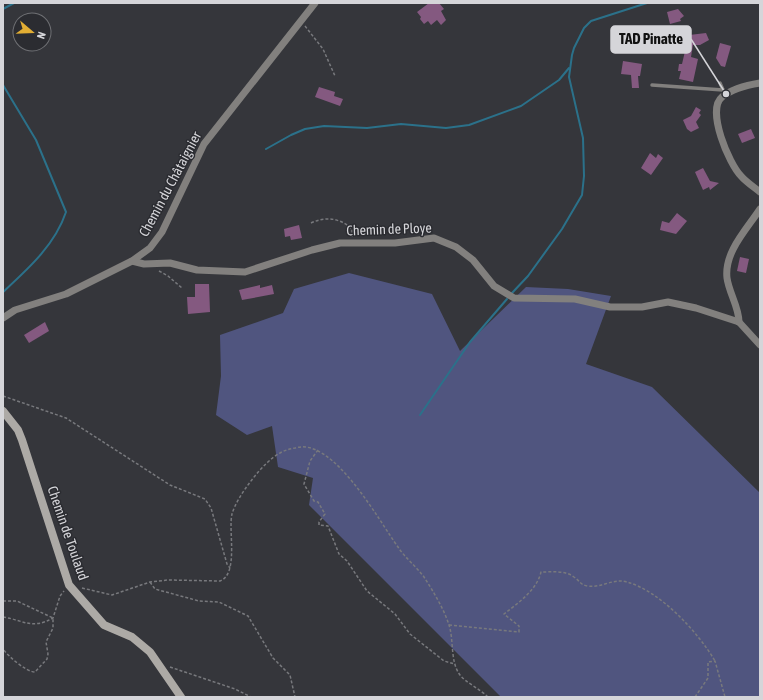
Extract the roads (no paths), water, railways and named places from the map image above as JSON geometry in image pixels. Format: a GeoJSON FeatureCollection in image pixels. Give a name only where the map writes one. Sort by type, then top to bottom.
{"type":"FeatureCollection","features":[{"type":"Feature","properties":{"kind":"street","name":"Chemin du Châtaignier"},"geometry":{"type":"LineString","coordinates":[[3,318],[15,310],[66,294],[132,261],[150,248],[162,232],[204,144],[315,3]]}},
{"type":"Feature","properties":{"kind":"street"},"geometry":{"type":"LineString","coordinates":[[760,83],[744,86],[724,93],[715,110],[718,128],[729,157],[740,176],[760,192]]}},
{"type":"Feature","properties":{"kind":"street"},"geometry":{"type":"LineString","coordinates":[[739,322],[739,314],[727,277],[730,254],[760,209]]}},
{"type":"Feature","properties":{"kind":"street","name":"Chemin de Ploye"},"geometry":{"type":"LineString","coordinates":[[132,261],[144,264],[170,263],[197,270],[245,272],[312,250],[340,243],[395,242],[434,238],[462,252],[473,260],[494,286],[514,298],[575,299],[610,307],[642,307],[668,302],[696,308],[739,322],[760,345]]}},
{"type":"Feature","properties":{"kind":"street","name":"Chemin de Toulaud"},"geometry":{"type":"LineString","coordinates":[[3,411],[18,430],[22,440],[69,584],[104,626],[132,637],[150,652],[181,697]]}},
{"type":"Feature","properties":{"kind":"lane"},"geometry":{"type":"LineString","coordinates":[[652,85],[724,93],[720,83]]}},
{"type":"Feature","properties":{"kind":"waterway"},"geometry":{"type":"LineString","coordinates":[[3,9],[14,3]]}},
{"type":"Feature","properties":{"kind":"waterway"},"geometry":{"type":"LineString","coordinates":[[512,293],[528,276],[562,229],[582,195],[584,176],[583,138],[569,77],[574,48],[584,28],[591,21],[647,3]]}},
{"type":"Feature","properties":{"kind":"waterway"},"geometry":{"type":"LineString","coordinates":[[266,149],[305,129],[324,126],[367,128],[401,124],[446,128],[469,125],[521,106],[559,80],[569,68]]}},
{"type":"Feature","properties":{"kind":"waterway"},"geometry":{"type":"LineString","coordinates":[[3,85],[36,140],[66,212],[48,246],[40,256],[3,292]]}},
{"type":"Feature","properties":{"kind":"waterway"},"geometry":{"type":"LineString","coordinates":[[420,415],[470,342],[507,299]]}},
{"type":"Feature","properties":{"kind":"place","name":"TAD Pinatte"},"geometry":{"type":"Point","coordinates":[726,94]}}]}
